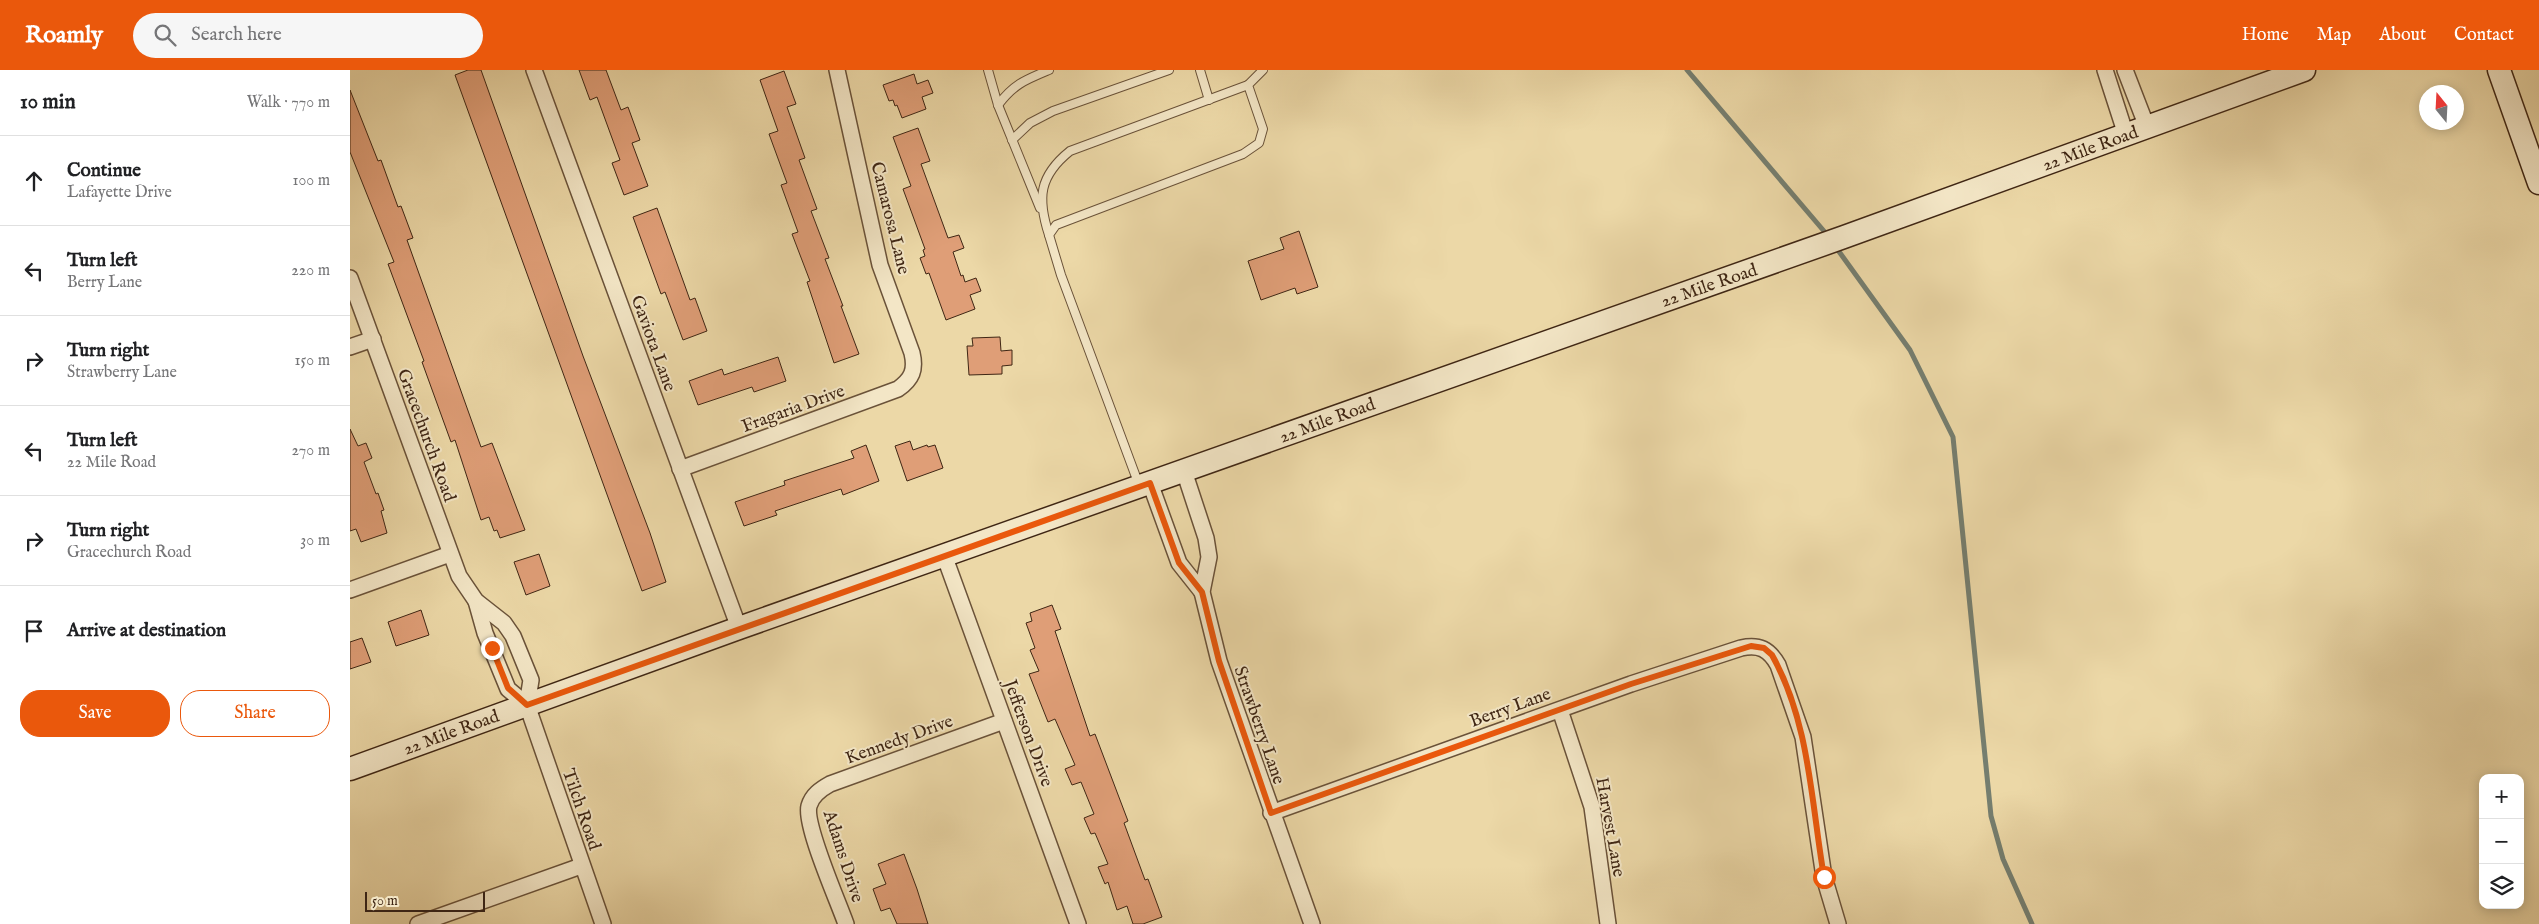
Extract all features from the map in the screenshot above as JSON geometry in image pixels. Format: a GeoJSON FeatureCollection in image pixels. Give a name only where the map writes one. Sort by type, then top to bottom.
{"type":"FeatureCollection","features":[{"type":"Feature","properties":{"kind":"street","name":"Gaviota Lane"},"geometry":{"type":"LineString","coordinates":[[534,70],[739,628]]}},
{"type":"Feature","properties":{"kind":"street","name":"Camarosa Lane"},"geometry":{"type":"LineString","coordinates":[[837,70],[875,242],[912,353],[915,364],[913,374]]}},
{"type":"Feature","properties":{"kind":"street"},"geometry":{"type":"LineString","coordinates":[[2105,70],[2136,131]]}},
{"type":"Feature","properties":{"kind":"street"},"geometry":{"type":"LineString","coordinates":[[2124,70],[2136,131]]}},
{"type":"Feature","properties":{"kind":"street","name":"22 Mile Road"},"geometry":{"type":"LineString","coordinates":[[350,769],[944,555],[1814,248],[2304,70]]}},
{"type":"Feature","properties":{"kind":"street"},"geometry":{"type":"LineString","coordinates":[[2499,70],[2539,183]]}},
{"type":"Feature","properties":{"kind":"street","name":"Gracechurch Road"},"geometry":{"type":"LineString","coordinates":[[350,278],[459,576],[476,601],[504,623],[513,636],[531,680],[527,705]]}},
{"type":"Feature","properties":{"kind":"street"},"geometry":{"type":"LineString","coordinates":[[350,347],[373,339]]}},
{"type":"Feature","properties":{"kind":"street","name":"Fragaria Drive"},"geometry":{"type":"LineString","coordinates":[[680,469],[898,389],[908,382],[913,374]]}},
{"type":"Feature","properties":{"kind":"street","name":"Strawberry Lane"},"geometry":{"type":"LineString","coordinates":[[1184,471],[1206,538],[1209,557],[1202,592]]}},
{"type":"Feature","properties":{"kind":"street","name":"Strawberry Lane"},"geometry":{"type":"LineString","coordinates":[[1145,485],[1179,563],[1202,592],[1219,661],[1271,813],[1312,924]]}},
{"type":"Feature","properties":{"kind":"street"},"geometry":{"type":"LineString","coordinates":[[350,590],[450,554]]}},
{"type":"Feature","properties":{"kind":"street","name":"Jefferson Drive"},"geometry":{"type":"LineString","coordinates":[[944,555],[1078,924]]}},
{"type":"Feature","properties":{"kind":"street","name":"Gracechurch Road"},"geometry":{"type":"LineString","coordinates":[[476,601],[485,633],[508,688],[527,705]]}},
{"type":"Feature","properties":{"kind":"street","name":"Berry Lane"},"geometry":{"type":"LineString","coordinates":[[1271,813],[1741,648],[1751,646],[1764,648],[1772,655],[1778,665],[1803,738],[1824,877],[1838,924]]}},
{"type":"Feature","properties":{"kind":"street","name":"Tilch Road"},"geometry":{"type":"LineString","coordinates":[[527,705],[581,866],[603,924]]}},
{"type":"Feature","properties":{"kind":"street","name":"Harvest Lane"},"geometry":{"type":"LineString","coordinates":[[1560,710],[1592,807],[1608,924]]}},
{"type":"Feature","properties":{"kind":"street","name":"Kennedy Drive"},"geometry":{"type":"LineString","coordinates":[[812,800],[816,793],[830,784],[1004,721]]}},
{"type":"Feature","properties":{"kind":"street","name":"Adams Drive"},"geometry":{"type":"LineString","coordinates":[[812,800],[808,815],[810,825],[846,924]]}},
{"type":"Feature","properties":{"kind":"street"},"geometry":{"type":"LineString","coordinates":[[418,924],[581,866]]}},
{"type":"Feature","properties":{"kind":"lane"},"geometry":{"type":"LineString","coordinates":[[988,70],[998,104],[1040,210],[1061,274],[1145,485]]}},
{"type":"Feature","properties":{"kind":"lane"},"geometry":{"type":"LineString","coordinates":[[998,104],[1011,88],[1022,81],[1049,70]]}},
{"type":"Feature","properties":{"kind":"lane"},"geometry":{"type":"LineString","coordinates":[[1012,140],[1030,123],[1053,111],[1170,70]]}},
{"type":"Feature","properties":{"kind":"lane"},"geometry":{"type":"LineString","coordinates":[[1200,70],[1209,100]]}},
{"type":"Feature","properties":{"kind":"lane"},"geometry":{"type":"LineString","coordinates":[[1040,210],[1046,178],[1058,161],[1070,151],[1248,85],[1263,70]]}},
{"type":"Feature","properties":{"kind":"lane"},"geometry":{"type":"LineString","coordinates":[[1049,235],[1056,225],[1243,154],[1260,143],[1263,128],[1248,85]]}},
{"type":"Feature","properties":{"kind":"building"},"geometry":{"type":"Polygon","coordinates":[[[468,70],[481,70],[583,356],[650,533],[666,582],[642,591],[455,75],[468,70]]]}},
{"type":"Feature","properties":{"kind":"building"},"geometry":{"type":"Polygon","coordinates":[[[579,70],[606,70],[621,110],[628,107],[640,140],[632,143],[648,186],[624,195],[612,163],[620,160],[597,97],[590,100],[579,70]]]}},
{"type":"Feature","properties":{"kind":"building"},"geometry":{"type":"Polygon","coordinates":[[[784,71],[796,104],[787,107],[805,158],[799,160],[817,209],[811,211],[829,258],[825,259],[859,354],[834,363],[807,282],[810,281],[792,234],[798,232],[781,185],[787,183],[769,134],[778,131],[760,80],[784,71]]]}},
{"type":"Feature","properties":{"kind":"building"},"geometry":{"type":"Polygon","coordinates":[[[914,74],[917,84],[928,80],[933,93],[922,97],[926,109],[902,118],[897,105],[895,106],[893,100],[889,101],[883,85],[914,74]]]}},
{"type":"Feature","properties":{"kind":"building"},"geometry":{"type":"Polygon","coordinates":[[[350,90],[378,161],[381,160],[398,207],[401,206],[413,238],[407,240],[481,447],[492,443],[525,530],[500,538],[497,530],[494,531],[489,517],[481,520],[455,440],[451,442],[422,362],[424,361],[388,264],[394,262],[350,152],[350,90]]]}},
{"type":"Feature","properties":{"kind":"building"},"geometry":{"type":"Polygon","coordinates":[[[918,128],[930,161],[921,164],[948,238],[959,235],[964,248],[953,252],[961,276],[963,275],[965,282],[976,278],[981,291],[970,295],[975,309],[946,320],[929,273],[926,274],[920,258],[925,256],[923,250],[925,249],[903,189],[911,186],[893,137],[918,128]]]}},
{"type":"Feature","properties":{"kind":"building"},"geometry":{"type":"Polygon","coordinates":[[[657,208],[690,300],[695,298],[707,331],[683,340],[665,292],[661,294],[633,217],[657,208]]]}},
{"type":"Feature","properties":{"kind":"building"},"geometry":{"type":"Polygon","coordinates":[[[1299,231],[1318,287],[1297,294],[1295,288],[1261,300],[1248,261],[1284,249],[1280,238],[1299,231]]]}},
{"type":"Feature","properties":{"kind":"building"},"geometry":{"type":"Polygon","coordinates":[[[1000,337],[1001,351],[1012,350],[1012,365],[1002,366],[1002,374],[969,375],[967,346],[973,346],[972,338],[1000,337]]]}},
{"type":"Feature","properties":{"kind":"building"},"geometry":{"type":"Polygon","coordinates":[[[778,357],[786,381],[754,392],[752,387],[698,405],[689,381],[722,369],[724,375],[778,357]]]}},
{"type":"Feature","properties":{"kind":"building"},"geometry":{"type":"Polygon","coordinates":[[[350,429],[358,446],[366,443],[372,458],[364,462],[384,510],[381,511],[387,533],[361,542],[356,529],[350,531],[350,429]]]}},
{"type":"Feature","properties":{"kind":"building"},"geometry":{"type":"Polygon","coordinates":[[[910,441],[913,450],[927,445],[928,447],[935,445],[943,468],[907,481],[895,446],[910,441]]]}},
{"type":"Feature","properties":{"kind":"building"},"geometry":{"type":"Polygon","coordinates":[[[866,445],[879,481],[843,495],[841,489],[775,511],[777,515],[744,526],[735,502],[785,485],[784,481],[854,458],[851,451],[866,445]]]}},
{"type":"Feature","properties":{"kind":"building"},"geometry":{"type":"Polygon","coordinates":[[[539,554],[550,586],[526,595],[514,562],[539,554]]]}},
{"type":"Feature","properties":{"kind":"building"},"geometry":{"type":"Polygon","coordinates":[[[1052,605],[1061,629],[1055,631],[1090,736],[1095,734],[1128,821],[1124,823],[1145,880],[1148,879],[1162,917],[1143,924],[1133,924],[1127,906],[1117,910],[1108,882],[1105,884],[1098,867],[1108,864],[1095,833],[1091,834],[1084,818],[1094,814],[1081,782],[1072,785],[1065,769],[1075,765],[1055,719],[1048,722],[1029,674],[1039,671],[1030,650],[1035,648],[1026,623],[1032,621],[1030,613],[1052,605]]]}},
{"type":"Feature","properties":{"kind":"building"},"geometry":{"type":"Polygon","coordinates":[[[421,610],[429,635],[396,646],[388,622],[421,610]]]}},
{"type":"Feature","properties":{"kind":"building"},"geometry":{"type":"Polygon","coordinates":[[[362,638],[371,662],[350,669],[350,642],[362,638]]]}},
{"type":"Feature","properties":{"kind":"building"},"geometry":{"type":"Polygon","coordinates":[[[904,854],[928,924],[897,924],[890,908],[881,911],[873,889],[886,884],[878,864],[904,854]]]}},
{"type":"Feature","properties":{"kind":"waterway"},"geometry":{"type":"LineString","coordinates":[[1687,70],[1829,237]]}},
{"type":"Feature","properties":{"kind":"waterway"},"geometry":{"type":"LineString","coordinates":[[1835,246],[1910,350],[1953,437],[1991,816],[2003,859],[2032,924]]}},
{"type":"Feature","properties":{"kind":"route"},"geometry":{"type":"LineString","coordinates":[[492,648],[508,688],[527,705],[1150,483],[1179,563],[1202,592],[1219,661],[1271,813],[1631,684],[1751,646],[1764,648],[1772,655],[1778,665],[1799,724],[1806,749],[1824,877]]}}]}
